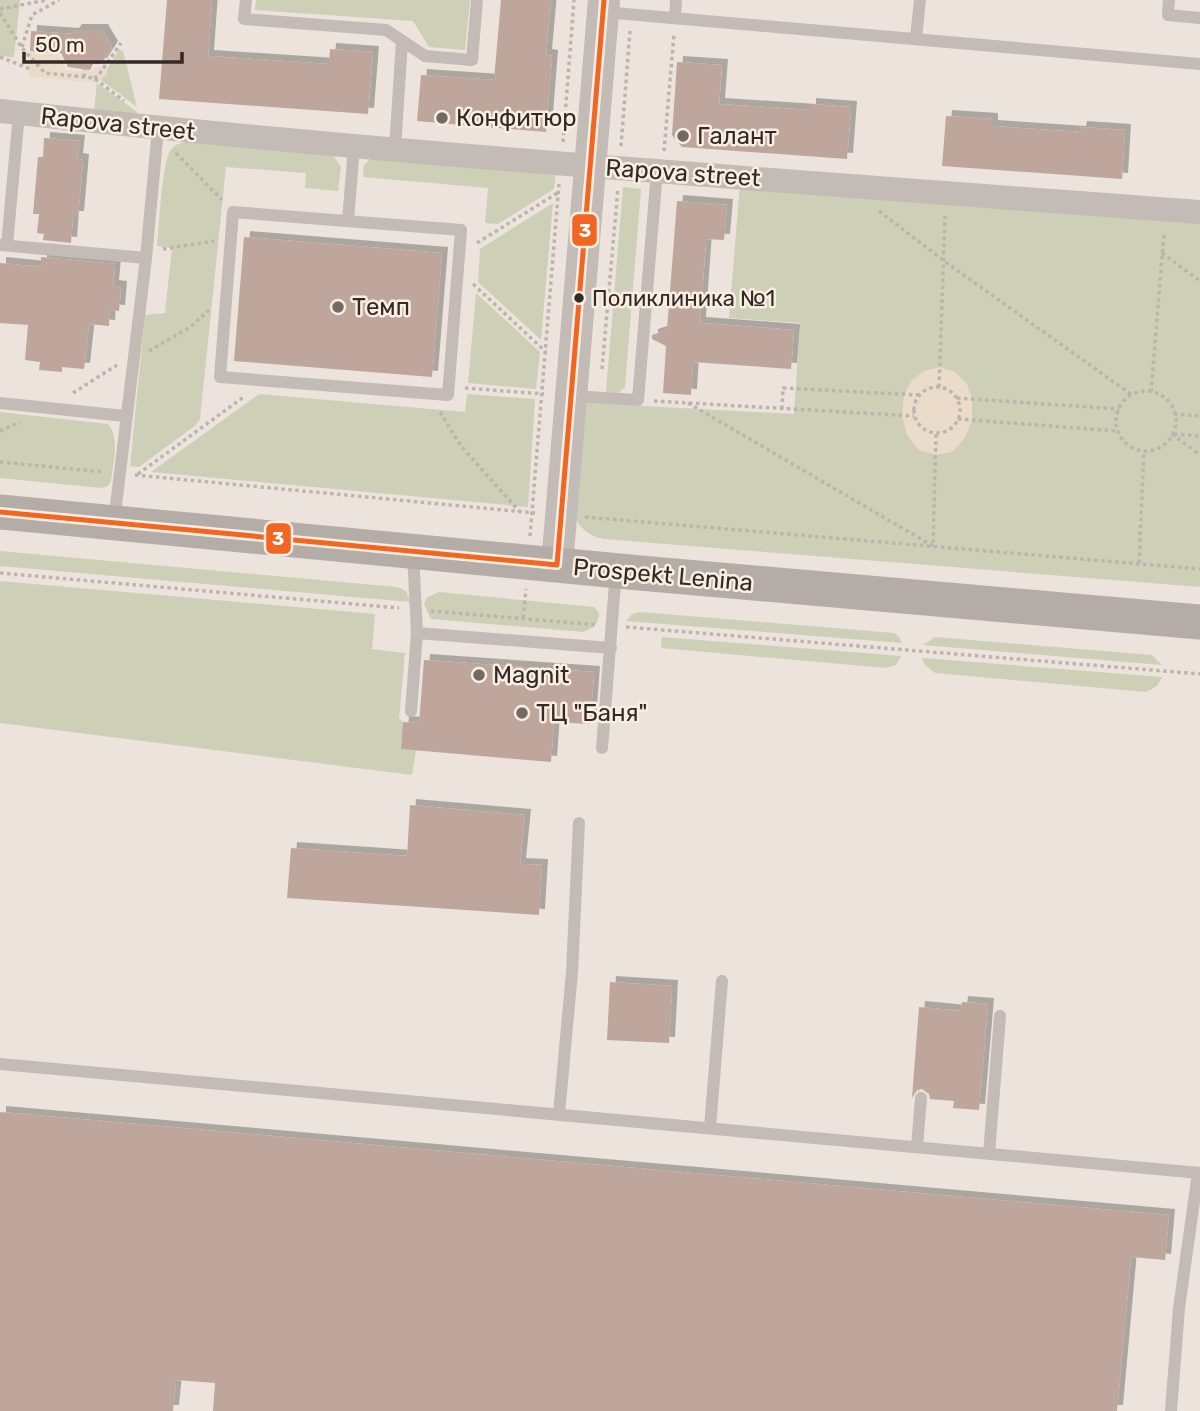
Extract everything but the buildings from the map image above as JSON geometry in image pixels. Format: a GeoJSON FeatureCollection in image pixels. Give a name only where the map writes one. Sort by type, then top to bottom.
{"type":"FeatureCollection","features":[{"type":"Feature","properties":{"kind":"main road","name":"Prospekt Lenina"},"geometry":{"type":"LineString","coordinates":[[0,512],[617,571],[1200,622]]}},
{"type":"Feature","properties":{"kind":"street"},"geometry":{"type":"LineString","coordinates":[[542,564],[547,514],[571,396],[590,166],[613,9]]}},
{"type":"Feature","properties":{"kind":"street","name":"Rapova street"},"geometry":{"type":"LineString","coordinates":[[9,112],[158,129],[590,166],[1200,212]]}},
{"type":"Feature","properties":{"kind":"lane"},"geometry":{"type":"LineString","coordinates":[[246,0],[244,19],[386,30],[425,56],[472,60],[477,0]]}},
{"type":"Feature","properties":{"kind":"lane"},"geometry":{"type":"LineString","coordinates":[[675,18],[676,0]]}},
{"type":"Feature","properties":{"kind":"lane"},"geometry":{"type":"LineString","coordinates":[[916,38],[920,0]]}},
{"type":"Feature","properties":{"kind":"lane"},"geometry":{"type":"LineString","coordinates":[[1169,0],[1168,15],[1200,18]]}},
{"type":"Feature","properties":{"kind":"lane"},"geometry":{"type":"LineString","coordinates":[[613,9],[675,18],[1200,64]]}},
{"type":"Feature","properties":{"kind":"lane"},"geometry":{"type":"LineString","coordinates":[[395,149],[402,41]]}},
{"type":"Feature","properties":{"kind":"lane"},"geometry":{"type":"LineString","coordinates":[[9,112],[4,245],[146,254]]}},
{"type":"Feature","properties":{"kind":"lane"},"geometry":{"type":"LineString","coordinates":[[114,523],[125,416],[130,402],[135,358],[158,129]]}},
{"type":"Feature","properties":{"kind":"lane"},"geometry":{"type":"LineString","coordinates":[[348,221],[354,146]]}},
{"type":"Feature","properties":{"kind":"lane"},"geometry":{"type":"LineString","coordinates":[[571,396],[638,400],[657,171]]}},
{"type":"Feature","properties":{"kind":"lane"},"geometry":{"type":"LineString","coordinates":[[233,212],[348,221],[461,230],[448,396],[220,377],[233,212]]}},
{"type":"Feature","properties":{"kind":"lane"},"geometry":{"type":"LineString","coordinates":[[0,403],[125,416]]}},
{"type":"Feature","properties":{"kind":"lane"},"geometry":{"type":"LineString","coordinates":[[411,711],[416,632],[413,552]]}},
{"type":"Feature","properties":{"kind":"lane"},"geometry":{"type":"LineString","coordinates":[[602,748],[617,571]]}},
{"type":"Feature","properties":{"kind":"lane"},"geometry":{"type":"LineString","coordinates":[[416,632],[611,648]]}},
{"type":"Feature","properties":{"kind":"lane"},"geometry":{"type":"LineString","coordinates":[[559,1114],[572,972],[579,823]]}},
{"type":"Feature","properties":{"kind":"lane"},"geometry":{"type":"LineString","coordinates":[[710,1128],[722,981]]}},
{"type":"Feature","properties":{"kind":"lane"},"geometry":{"type":"LineString","coordinates":[[989,1154],[1000,1016]]}},
{"type":"Feature","properties":{"kind":"lane"},"geometry":{"type":"LineString","coordinates":[[0,1064],[1199,1173],[1179,1308],[1171,1411]]}},
{"type":"Feature","properties":{"kind":"lane"},"geometry":{"type":"LineString","coordinates":[[917,1147],[922,1098]]}},
{"type":"Feature","properties":{"kind":"path"},"geometry":{"type":"LineString","coordinates":[[47,0],[0,11],[22,48],[45,73],[94,78],[129,104]]}},
{"type":"Feature","properties":{"kind":"path"},"geometry":{"type":"LineString","coordinates":[[22,48],[32,15],[59,0]]}},
{"type":"Feature","properties":{"kind":"path"},"geometry":{"type":"LineString","coordinates":[[574,0],[590,166]]}},
{"type":"Feature","properties":{"kind":"path"},"geometry":{"type":"LineString","coordinates":[[523,618],[542,564],[547,514],[571,396],[590,166],[613,9]]}},
{"type":"Feature","properties":{"kind":"path"},"geometry":{"type":"LineString","coordinates":[[657,171],[664,151],[675,18]]}},
{"type":"Feature","properties":{"kind":"path"},"geometry":{"type":"LineString","coordinates":[[94,78],[121,43]]}},
{"type":"Feature","properties":{"kind":"path"},"geometry":{"type":"LineString","coordinates":[[0,57],[30,69]]}},
{"type":"Feature","properties":{"kind":"path"},"geometry":{"type":"LineString","coordinates":[[84,77],[85,69]]}},
{"type":"Feature","properties":{"kind":"path"},"geometry":{"type":"LineString","coordinates":[[158,129],[172,149],[233,212]]}},
{"type":"Feature","properties":{"kind":"path"},"geometry":{"type":"LineString","coordinates":[[460,254],[559,192],[590,166]]}},
{"type":"Feature","properties":{"kind":"path"},"geometry":{"type":"LineString","coordinates":[[855,186],[863,198],[944,261],[1132,395]]}},
{"type":"Feature","properties":{"kind":"path"},"geometry":{"type":"LineString","coordinates":[[546,352],[559,192]]}},
{"type":"Feature","properties":{"kind":"path"},"geometry":{"type":"LineString","coordinates":[[939,387],[946,193]]}},
{"type":"Feature","properties":{"kind":"path"},"geometry":{"type":"LineString","coordinates":[[1151,392],[1165,210]]}},
{"type":"Feature","properties":{"kind":"path"},"geometry":{"type":"LineString","coordinates":[[146,254],[231,238]]}},
{"type":"Feature","properties":{"kind":"path"},"geometry":{"type":"LineString","coordinates":[[1162,253],[1200,282]]}},
{"type":"Feature","properties":{"kind":"path"},"geometry":{"type":"LineString","coordinates":[[459,271],[546,352],[571,396]]}},
{"type":"Feature","properties":{"kind":"path"},"geometry":{"type":"LineString","coordinates":[[135,358],[161,346],[189,328],[227,293]]}},
{"type":"Feature","properties":{"kind":"path"},"geometry":{"type":"LineString","coordinates":[[137,475],[266,380]]}},
{"type":"Feature","properties":{"kind":"path"},"geometry":{"type":"LineString","coordinates":[[449,386],[571,396]]}},
{"type":"Feature","properties":{"kind":"path"},"geometry":{"type":"LineString","coordinates":[[932,387],[939,387],[947,389],[957,398],[960,407],[958,419],[951,429],[936,434],[922,429],[914,416],[915,402],[919,395],[932,387]]}},
{"type":"Feature","properties":{"kind":"path"},"geometry":{"type":"LineString","coordinates":[[782,409],[783,388],[919,395]]}},
{"type":"Feature","properties":{"kind":"path"},"geometry":{"type":"LineString","coordinates":[[1151,392],[1168,401],[1176,420],[1172,434],[1163,446],[1144,451],[1126,444],[1118,431],[1116,418],[1119,409],[1132,395],[1151,392]]}},
{"type":"Feature","properties":{"kind":"path"},"geometry":{"type":"LineString","coordinates":[[431,394],[440,414],[461,446],[519,511]]}},
{"type":"Feature","properties":{"kind":"path"},"geometry":{"type":"LineString","coordinates":[[957,398],[1119,409]]}},
{"type":"Feature","properties":{"kind":"path"},"geometry":{"type":"LineString","coordinates":[[638,400],[914,416]]}},
{"type":"Feature","properties":{"kind":"path"},"geometry":{"type":"LineString","coordinates":[[688,403],[933,546]]}},
{"type":"Feature","properties":{"kind":"path"},"geometry":{"type":"LineString","coordinates":[[1174,414],[1200,416]]}},
{"type":"Feature","properties":{"kind":"path"},"geometry":{"type":"LineString","coordinates":[[958,419],[1118,431]]}},
{"type":"Feature","properties":{"kind":"path"},"geometry":{"type":"LineString","coordinates":[[933,546],[936,434]]}},
{"type":"Feature","properties":{"kind":"path"},"geometry":{"type":"LineString","coordinates":[[1172,434],[1200,436]]}},
{"type":"Feature","properties":{"kind":"path"},"geometry":{"type":"LineString","coordinates":[[1172,434],[1200,455]]}},
{"type":"Feature","properties":{"kind":"path"},"geometry":{"type":"LineString","coordinates":[[1139,564],[1144,451]]}},
{"type":"Feature","properties":{"kind":"path"},"geometry":{"type":"LineString","coordinates":[[0,462],[547,514],[1200,569]]}},
{"type":"Feature","properties":{"kind":"path"},"geometry":{"type":"LineString","coordinates":[[0,573],[1200,674]]}},
{"type":"Feature","properties":{"kind":"green space"},"geometry":{"type":"Polygon","coordinates":[[[0,0],[20,0],[14,57],[0,56],[0,0]]]}},
{"type":"Feature","properties":{"kind":"green space"},"geometry":{"type":"Polygon","coordinates":[[[256,0],[470,0],[465,50],[429,47],[413,21],[255,10],[256,0]]]}},
{"type":"Feature","properties":{"kind":"green space"},"geometry":{"type":"Polygon","coordinates":[[[119,49],[123,51],[137,107],[101,80],[119,49]]]}},
{"type":"Feature","properties":{"kind":"green space"},"geometry":{"type":"Polygon","coordinates":[[[97,83],[137,112],[136,116],[94,112],[97,83]]]}},
{"type":"Feature","properties":{"kind":"green space"},"geometry":{"type":"Polygon","coordinates":[[[190,141],[332,154],[341,167],[338,191],[305,188],[306,173],[226,167],[200,419],[196,425],[139,467],[130,466],[145,315],[165,313],[172,248],[157,246],[167,158],[172,149],[190,141]]]}},
{"type":"Feature","properties":{"kind":"green space"},"geometry":{"type":"Polygon","coordinates":[[[372,157],[556,171],[554,189],[498,224],[485,223],[488,188],[363,177],[364,165],[372,157]]]}},
{"type":"Feature","properties":{"kind":"green space"},"geometry":{"type":"Polygon","coordinates":[[[740,184],[1200,220],[1200,587],[604,539],[585,530],[574,513],[582,407],[588,403],[794,414],[800,323],[729,318],[740,184]]]}},
{"type":"Feature","properties":{"kind":"green space"},"geometry":{"type":"Polygon","coordinates":[[[623,187],[641,189],[625,387],[618,393],[606,392],[623,187]]]}},
{"type":"Feature","properties":{"kind":"green space"},"geometry":{"type":"Polygon","coordinates":[[[553,203],[541,340],[478,282],[480,249],[553,203]]]}},
{"type":"Feature","properties":{"kind":"green space"},"geometry":{"type":"Polygon","coordinates":[[[476,293],[540,352],[536,389],[468,383],[476,293]]]}},
{"type":"Feature","properties":{"kind":"green space"},"geometry":{"type":"Polygon","coordinates":[[[259,394],[465,412],[467,394],[535,399],[528,507],[151,472],[259,394]]]}},
{"type":"Feature","properties":{"kind":"green space"},"geometry":{"type":"Polygon","coordinates":[[[0,412],[108,424],[114,436],[115,451],[108,486],[101,488],[0,478],[0,412]]]}},
{"type":"Feature","properties":{"kind":"green space"},"geometry":{"type":"Polygon","coordinates":[[[0,551],[397,587],[406,591],[410,602],[0,566],[0,551]]]}},
{"type":"Feature","properties":{"kind":"green space"},"geometry":{"type":"Polygon","coordinates":[[[0,581],[375,614],[372,649],[405,653],[399,718],[403,722],[401,749],[416,750],[412,775],[0,723],[0,581]]]}},
{"type":"Feature","properties":{"kind":"green space"},"geometry":{"type":"Polygon","coordinates":[[[439,592],[594,607],[599,613],[598,620],[595,626],[583,632],[431,619],[424,604],[426,598],[439,592]]]}},
{"type":"Feature","properties":{"kind":"green space"},"geometry":{"type":"Polygon","coordinates":[[[640,612],[894,633],[902,643],[626,621],[632,614],[640,612]]]}},
{"type":"Feature","properties":{"kind":"green space"},"geometry":{"type":"Polygon","coordinates":[[[662,637],[901,656],[896,665],[886,668],[661,648],[662,637]]]}},
{"type":"Feature","properties":{"kind":"green space"},"geometry":{"type":"Polygon","coordinates":[[[935,637],[1152,655],[1162,665],[923,645],[935,637]]]}},
{"type":"Feature","properties":{"kind":"green space"},"geometry":{"type":"Polygon","coordinates":[[[922,658],[1162,677],[1157,686],[1146,692],[935,673],[924,664],[922,658]]]}},
{"type":"Feature","properties":{"kind":"shaded area"},"geometry":{"type":"Polygon","coordinates":[[[30,51],[57,52],[66,70],[81,72],[82,68],[92,72],[95,67],[102,67],[104,64],[107,65],[107,74],[97,83],[29,77],[30,51]]]}},
{"type":"Feature","properties":{"kind":"shaded area"},"geometry":{"type":"Polygon","coordinates":[[[940,367],[955,372],[967,384],[972,399],[972,420],[965,438],[952,452],[936,455],[919,450],[907,435],[902,416],[904,395],[911,381],[924,371],[940,367]]]}},
{"type":"Feature","properties":{"kind":"transit line","name":"3"},"geometry":{"type":"LineString","coordinates":[[557,565],[604,0]]}},
{"type":"Feature","properties":{"kind":"transit line","name":"3"},"geometry":{"type":"LineString","coordinates":[[0,512],[557,565]]}},
{"type":"Feature","properties":{"kind":"place","name":"Конфитюр"},"geometry":{"type":"Point","coordinates":[442,118]}},
{"type":"Feature","properties":{"kind":"place","name":"Галант"},"geometry":{"type":"Point","coordinates":[683,136]}},
{"type":"Feature","properties":{"kind":"place","name":"Поликлиника №1"},"geometry":{"type":"Point","coordinates":[579,298]}},
{"type":"Feature","properties":{"kind":"place","name":"Темп"},"geometry":{"type":"Point","coordinates":[338,307]}},
{"type":"Feature","properties":{"kind":"place","name":"Magnit"},"geometry":{"type":"Point","coordinates":[479,675]}},
{"type":"Feature","properties":{"kind":"place","name":"ТЦ \"Баня\""},"geometry":{"type":"Point","coordinates":[522,713]}}]}
